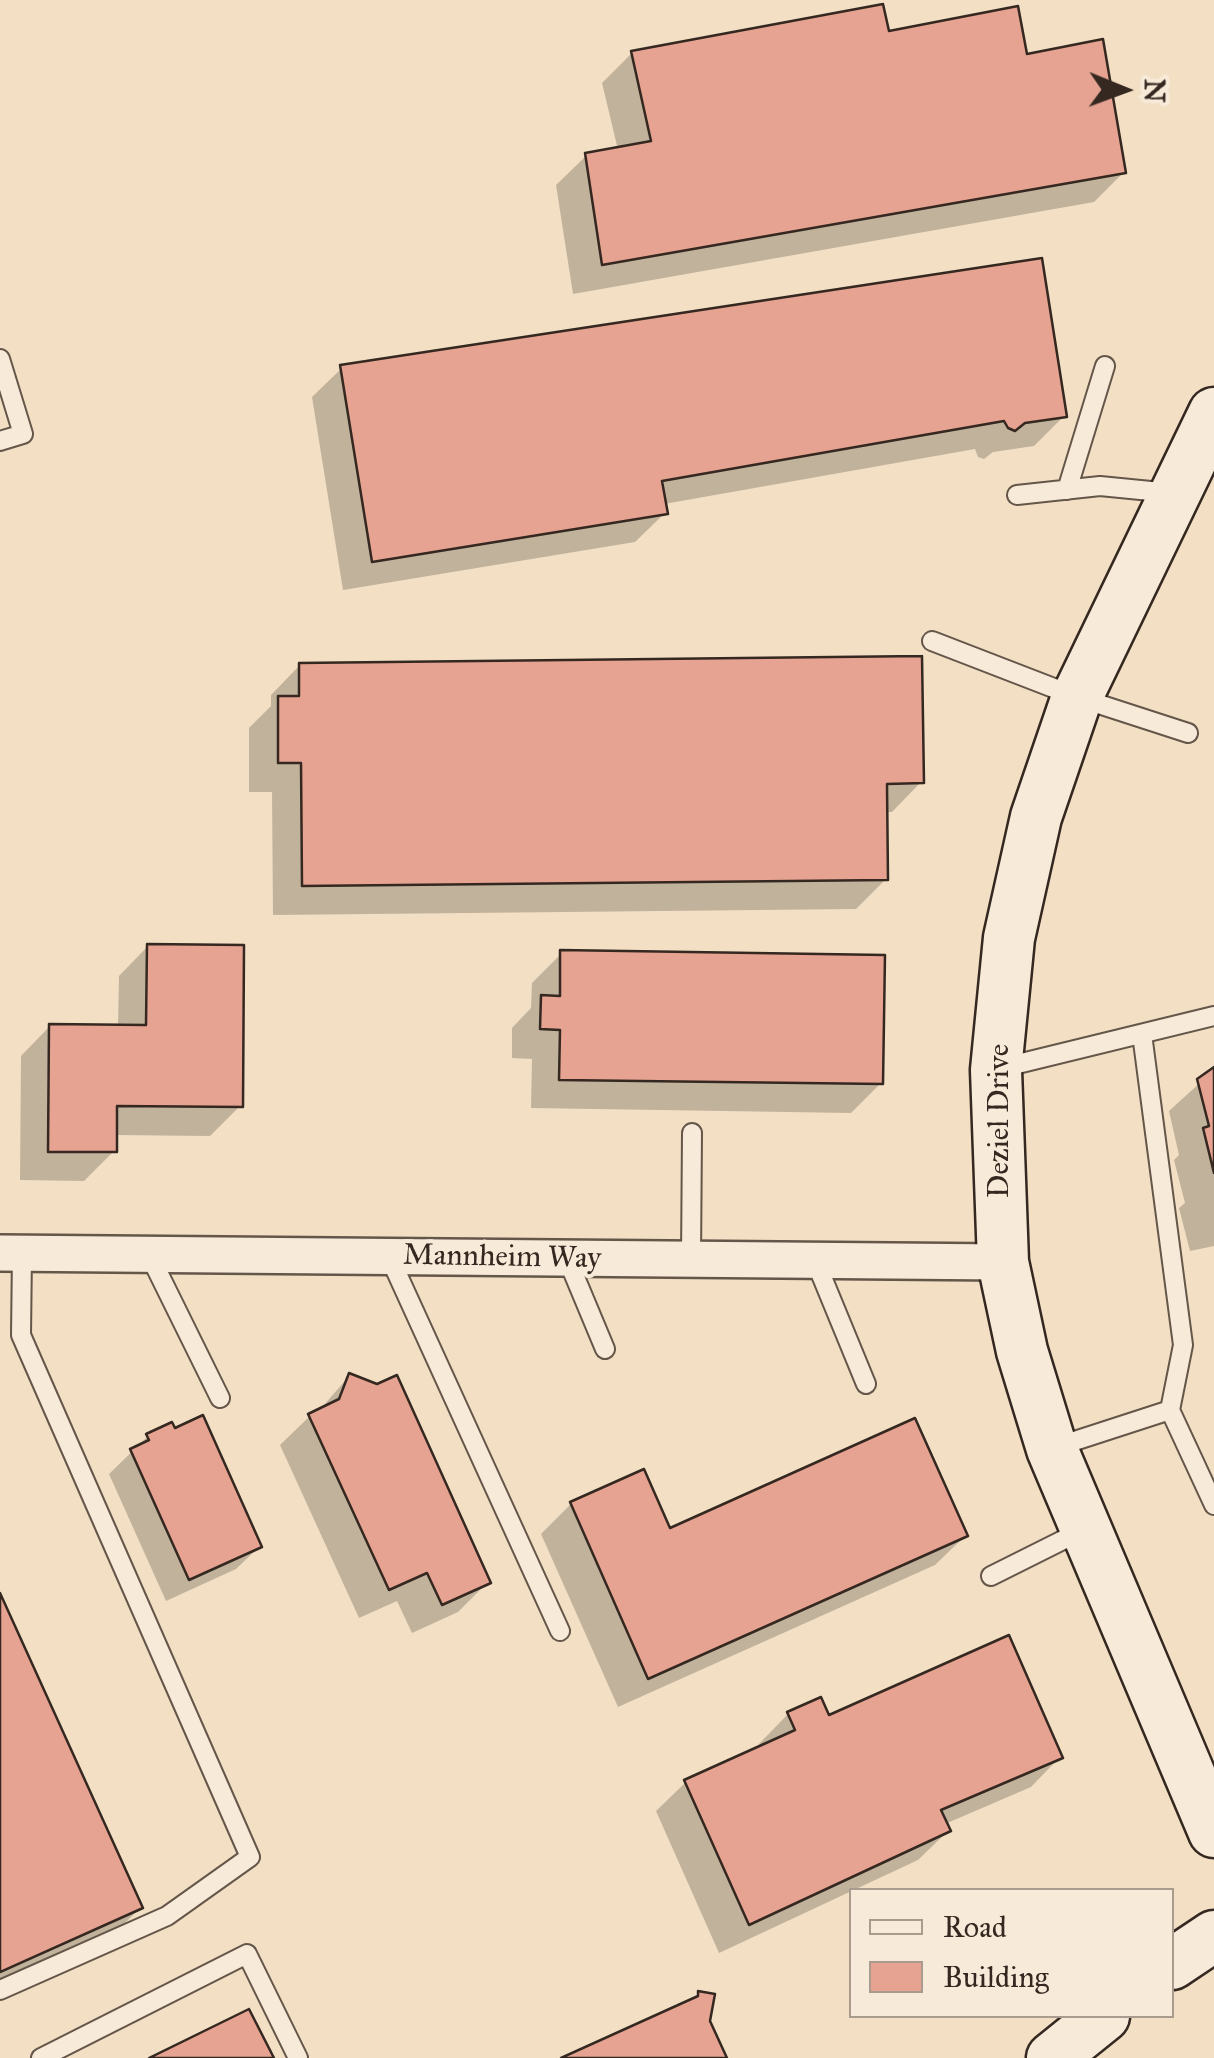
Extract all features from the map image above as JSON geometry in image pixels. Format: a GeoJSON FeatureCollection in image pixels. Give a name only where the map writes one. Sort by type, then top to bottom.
{"type":"FeatureCollection","features":[{"type":"Feature","properties":{"kind":"street","name":"Deziel Drive"},"geometry":{"type":"LineString","coordinates":[[1200,453],[1077,696],[1036,817],[1010,938],[996,1070],[1003,1262],[1022,1352],[1052,1448],[1214,1832]]}},
{"type":"Feature","properties":{"kind":"street","name":"Mannheim Way"},"geometry":{"type":"LineString","coordinates":[[11,1253],[1003,1262]]}},
{"type":"Feature","properties":{"kind":"street"},"geometry":{"type":"LineString","coordinates":[[1177,1746],[1214,1782]]}},
{"type":"Feature","properties":{"kind":"street"},"geometry":{"type":"LineString","coordinates":[[1174,1963],[1214,1936]]}},
{"type":"Feature","properties":{"kind":"street"},"geometry":{"type":"LineString","coordinates":[[1052,2058],[1102,2018]]}},
{"type":"Feature","properties":{"kind":"lane"},"geometry":{"type":"LineString","coordinates":[[0,359],[23,434],[0,441]]}},
{"type":"Feature","properties":{"kind":"lane"},"geometry":{"type":"LineString","coordinates":[[1067,490],[1105,366]]}},
{"type":"Feature","properties":{"kind":"lane"},"geometry":{"type":"LineString","coordinates":[[1016,495],[1100,486],[1200,453]]}},
{"type":"Feature","properties":{"kind":"lane"},"geometry":{"type":"LineString","coordinates":[[932,641],[1188,733]]}},
{"type":"Feature","properties":{"kind":"lane"},"geometry":{"type":"LineString","coordinates":[[996,1070],[1214,1016]]}},
{"type":"Feature","properties":{"kind":"lane"},"geometry":{"type":"LineString","coordinates":[[1142,1034],[1183,1344],[1170,1410],[1214,1504]]}},
{"type":"Feature","properties":{"kind":"lane"},"geometry":{"type":"LineString","coordinates":[[691,1260],[692,1133]]}},
{"type":"Feature","properties":{"kind":"lane"},"geometry":{"type":"LineString","coordinates":[[0,1990],[167,1916],[250,1857],[21,1335],[11,1253]]}},
{"type":"Feature","properties":{"kind":"lane"},"geometry":{"type":"LineString","coordinates":[[150,1254],[220,1398]]}},
{"type":"Feature","properties":{"kind":"lane"},"geometry":{"type":"LineString","coordinates":[[388,1256],[560,1630]]}},
{"type":"Feature","properties":{"kind":"lane"},"geometry":{"type":"LineString","coordinates":[[567,1258],[605,1350]]}},
{"type":"Feature","properties":{"kind":"lane"},"geometry":{"type":"LineString","coordinates":[[815,1260],[866,1384]]}},
{"type":"Feature","properties":{"kind":"lane"},"geometry":{"type":"LineString","coordinates":[[1052,1448],[1170,1410]]}},
{"type":"Feature","properties":{"kind":"lane"},"geometry":{"type":"LineString","coordinates":[[990,1576],[1086,1529]]}},
{"type":"Feature","properties":{"kind":"lane"},"geometry":{"type":"LineString","coordinates":[[40,2058],[248,1954],[298,2058]]}},
{"type":"Feature","properties":{"kind":"building"},"geometry":{"type":"Polygon","coordinates":[[[883,4],[889,31],[1018,6],[1027,54],[1103,39],[1126,173],[602,265],[585,153],[651,141],[631,51],[883,4]]]}},
{"type":"Feature","properties":{"kind":"building"},"geometry":{"type":"Polygon","coordinates":[[[1042,258],[1067,417],[1025,423],[1015,431],[1004,421],[662,481],[668,514],[372,562],[340,365],[1042,258]]]}},
{"type":"Feature","properties":{"kind":"building"},"geometry":{"type":"Polygon","coordinates":[[[922,656],[924,783],[887,784],[888,880],[302,886],[301,763],[278,763],[278,696],[299,696],[299,663],[922,656]]]}},
{"type":"Feature","properties":{"kind":"building"},"geometry":{"type":"Polygon","coordinates":[[[147,944],[244,945],[243,1107],[117,1106],[117,1152],[48,1152],[49,1024],[146,1025],[147,944]]]}},
{"type":"Feature","properties":{"kind":"building"},"geometry":{"type":"Polygon","coordinates":[[[560,950],[885,955],[883,1084],[559,1080],[560,1030],[540,1029],[541,995],[560,996],[560,950]]]}},
{"type":"Feature","properties":{"kind":"building"},"geometry":{"type":"Polygon","coordinates":[[[1214,1067],[1214,1173],[1203,1128],[1209,1126],[1197,1079],[1214,1067]]]}},
{"type":"Feature","properties":{"kind":"building"},"geometry":{"type":"Polygon","coordinates":[[[349,1373],[377,1384],[397,1375],[491,1583],[442,1605],[427,1573],[389,1590],[308,1414],[339,1399],[349,1373]]]}},
{"type":"Feature","properties":{"kind":"building"},"geometry":{"type":"Polygon","coordinates":[[[203,1415],[262,1547],[189,1580],[130,1449],[149,1440],[146,1434],[172,1422],[175,1428],[203,1415]]]}},
{"type":"Feature","properties":{"kind":"building"},"geometry":{"type":"Polygon","coordinates":[[[915,1418],[968,1536],[648,1679],[570,1502],[644,1469],[670,1528],[915,1418]]]}},
{"type":"Feature","properties":{"kind":"building"},"geometry":{"type":"Polygon","coordinates":[[[0,1593],[143,1908],[0,1972],[0,1593]]]}},
{"type":"Feature","properties":{"kind":"building"},"geometry":{"type":"Polygon","coordinates":[[[1009,1635],[1063,1758],[941,1810],[951,1831],[749,1925],[684,1780],[795,1730],[787,1712],[821,1697],[829,1715],[1009,1635]]]}},
{"type":"Feature","properties":{"kind":"building"},"geometry":{"type":"Polygon","coordinates":[[[698,1991],[715,1994],[710,2021],[727,2058],[561,2058],[698,1996],[698,1991]]]}},
{"type":"Feature","properties":{"kind":"building"},"geometry":{"type":"Polygon","coordinates":[[[249,2009],[274,2058],[149,2058],[249,2009]]]}}]}
